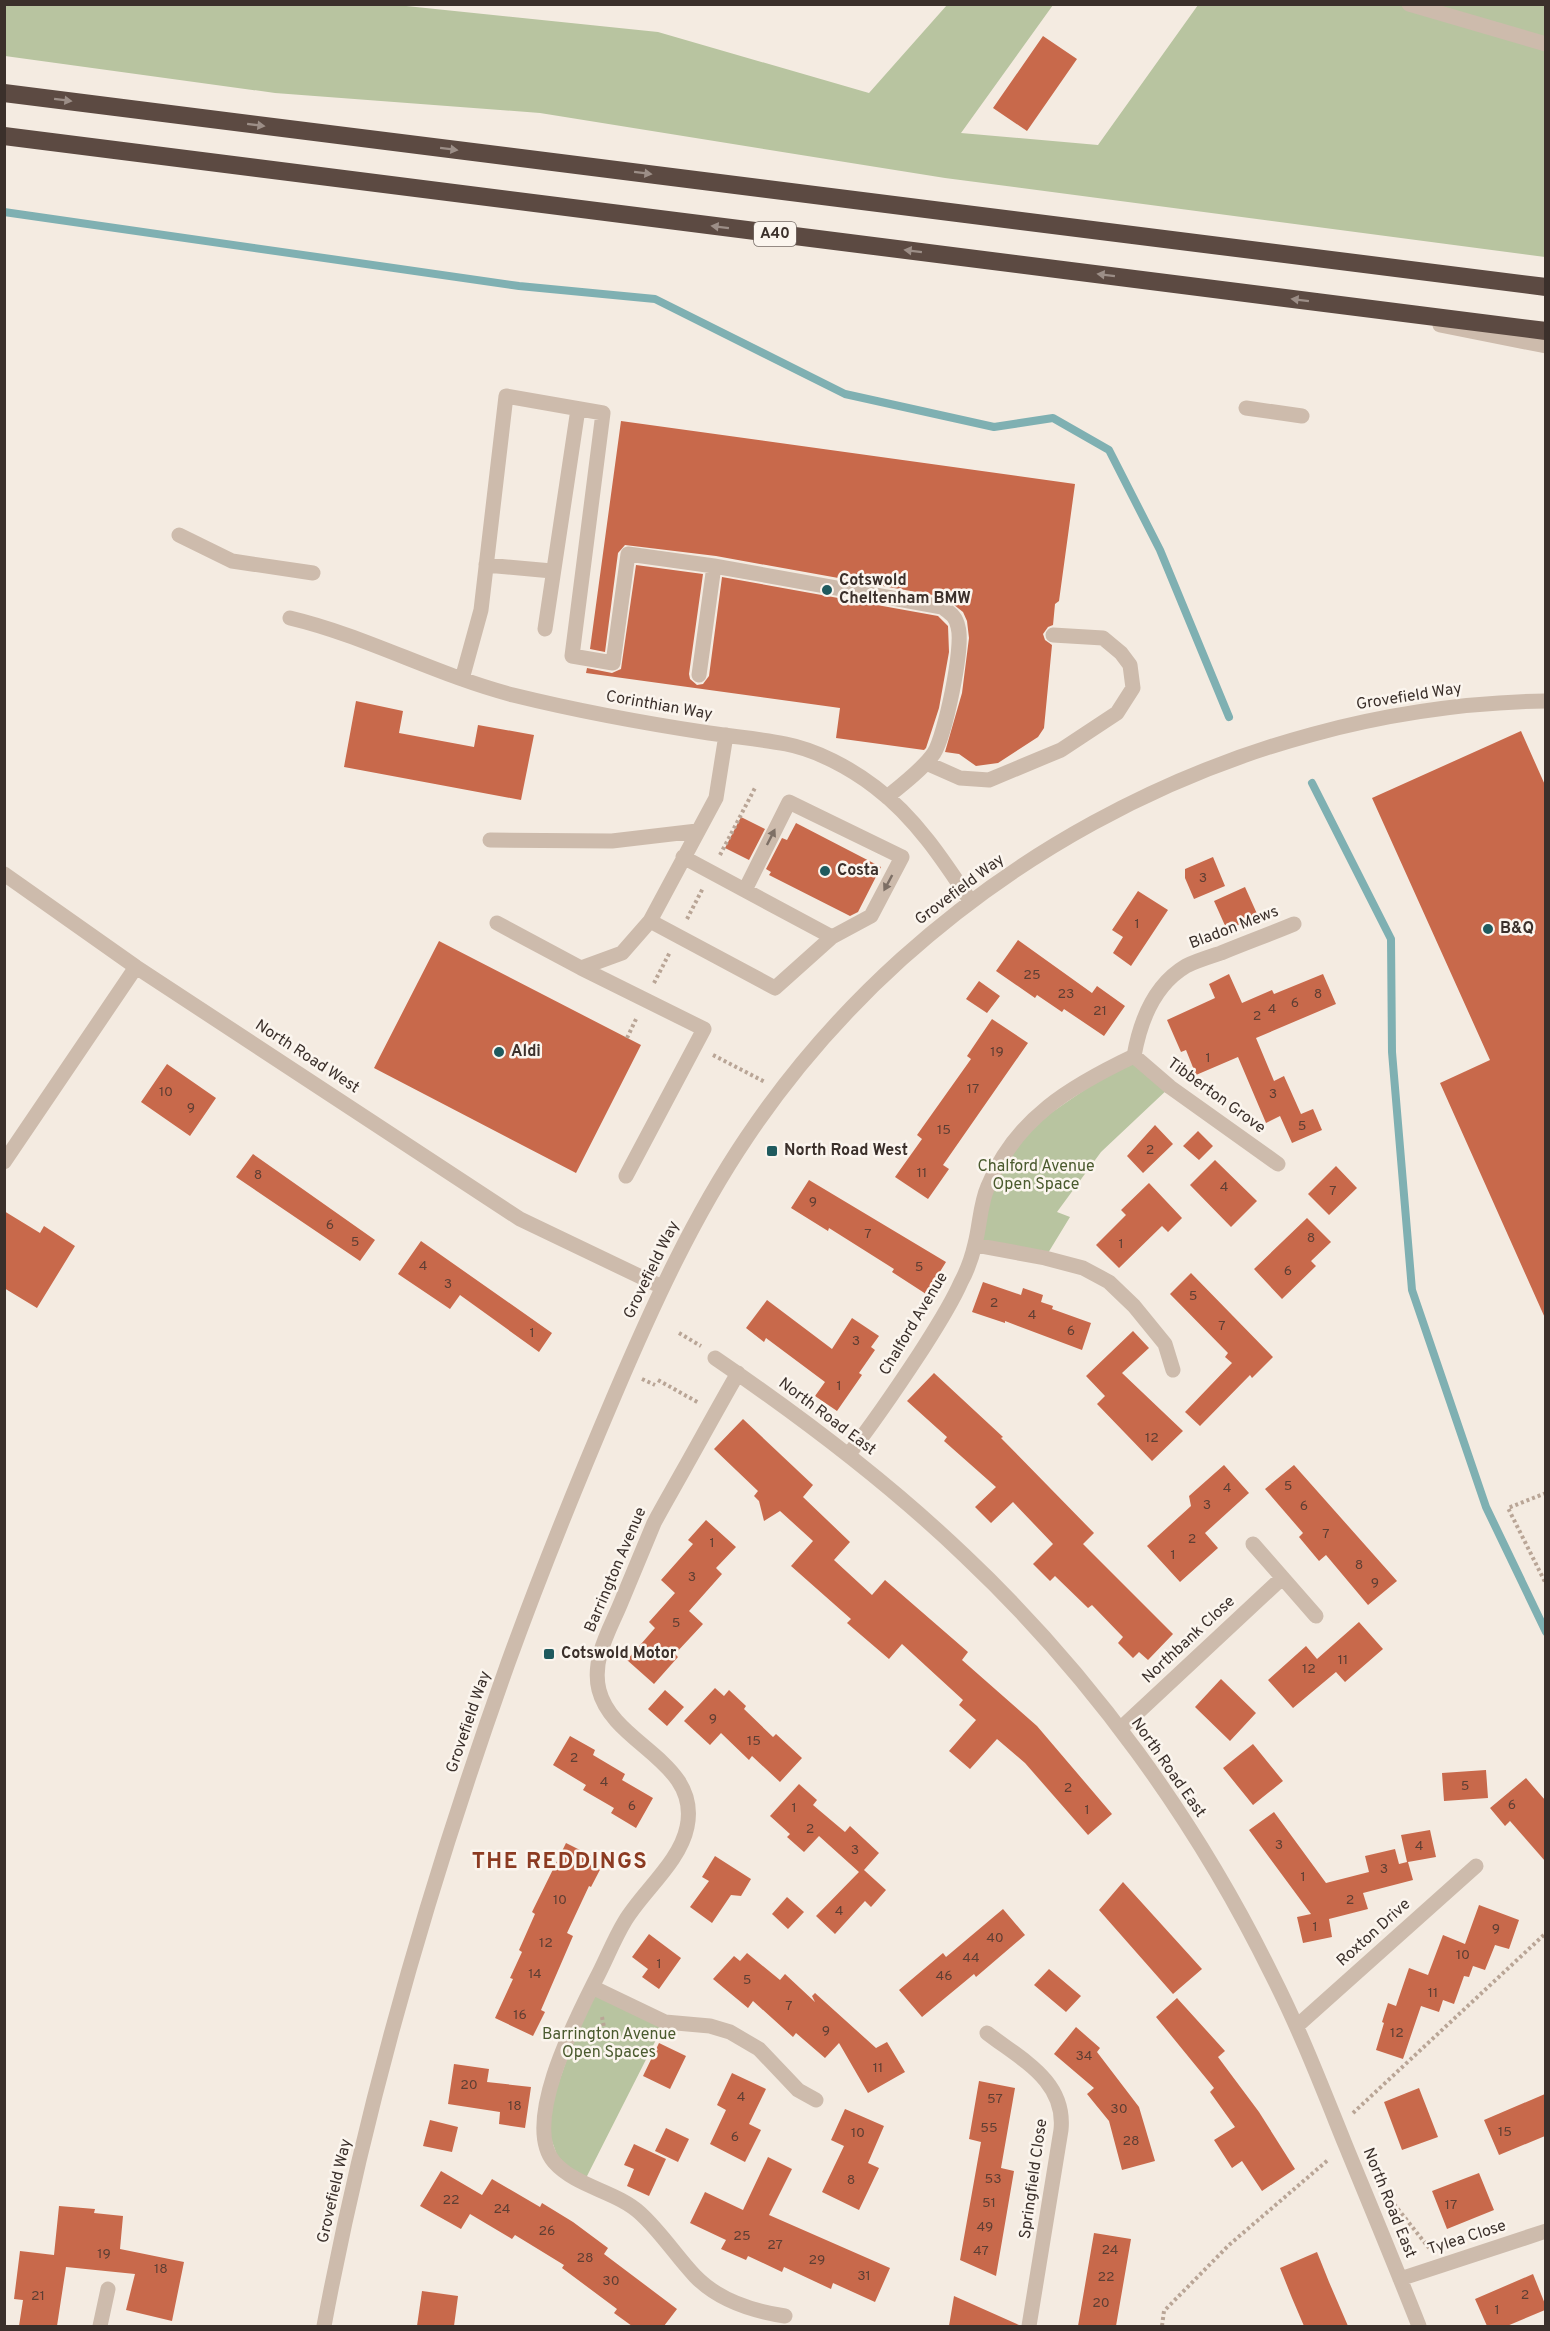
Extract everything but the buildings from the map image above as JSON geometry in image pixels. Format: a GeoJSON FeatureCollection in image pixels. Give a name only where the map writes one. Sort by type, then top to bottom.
{"type":"FeatureCollection","features":[{"type":"Feature","properties":{"kind":"highway"},"geometry":{"type":"LineString","coordinates":[[4,93],[1545,287]]}},
{"type":"Feature","properties":{"kind":"highway","name":"A40"},"geometry":{"type":"LineString","coordinates":[[4,136],[1545,331]]}},
{"type":"Feature","properties":{"kind":"street"},"geometry":{"type":"LineString","coordinates":[[1409,4],[1545,44]]}},
{"type":"Feature","properties":{"kind":"street"},"geometry":{"type":"LineString","coordinates":[[1328,303],[1545,346]]}},
{"type":"Feature","properties":{"kind":"street"},"geometry":{"type":"LineString","coordinates":[[462,679],[481,610],[506,396],[603,413],[572,656],[613,663],[628,554],[714,566],[942,607],[954,615],[959,629],[959,644],[945,725],[936,750],[927,763],[887,797]]}},
{"type":"Feature","properties":{"kind":"street"},"geometry":{"type":"LineString","coordinates":[[1246,408],[1302,416]]}},
{"type":"Feature","properties":{"kind":"street"},"geometry":{"type":"LineString","coordinates":[[545,629],[578,409]]}},
{"type":"Feature","properties":{"kind":"street"},"geometry":{"type":"LineString","coordinates":[[179,535],[232,561],[313,573]]}},
{"type":"Feature","properties":{"kind":"street"},"geometry":{"type":"LineString","coordinates":[[486,565],[552,571]]}},
{"type":"Feature","properties":{"kind":"street"},"geometry":{"type":"LineString","coordinates":[[699,675],[714,566]]}},
{"type":"Feature","properties":{"kind":"street","name":"Corinthian Way"},"geometry":{"type":"LineString","coordinates":[[290,618],[322,626],[462,679],[558,706],[789,744],[819,755],[847,769],[887,797],[918,828],[971,902]]}},
{"type":"Feature","properties":{"kind":"street"},"geometry":{"type":"LineString","coordinates":[[927,763],[960,778],[989,780],[1061,750],[1117,713],[1133,688],[1130,665],[1121,653],[1103,638],[1053,635]]}},
{"type":"Feature","properties":{"kind":"street","name":"Grovefield Way"},"geometry":{"type":"LineString","coordinates":[[324,2326],[377,2094],[422,1925],[472,1766],[559,1527],[662,1287],[747,1136],[794,1073],[843,1017],[885,975],[971,902],[1040,853],[1151,792],[1258,750],[1329,729],[1454,706],[1545,701]]}},
{"type":"Feature","properties":{"kind":"street"},"geometry":{"type":"LineString","coordinates":[[581,968],[622,953],[650,921],[716,798],[726,735]]}},
{"type":"Feature","properties":{"kind":"street"},"geometry":{"type":"LineString","coordinates":[[650,921],[775,988],[832,937],[871,916],[902,857],[789,802],[745,890]]}},
{"type":"Feature","properties":{"kind":"street"},"geometry":{"type":"LineString","coordinates":[[490,840],[612,841],[697,831]]}},
{"type":"Feature","properties":{"kind":"street"},"geometry":{"type":"LineString","coordinates":[[683,857],[832,937]]}},
{"type":"Feature","properties":{"kind":"street","name":"North Road West"},"geometry":{"type":"LineString","coordinates":[[4,874],[136,967],[520,1219],[662,1287]]}},
{"type":"Feature","properties":{"kind":"street"},"geometry":{"type":"LineString","coordinates":[[497,923],[704,1029],[626,1176]]}},
{"type":"Feature","properties":{"kind":"street","name":"Bladon Mews"},"geometry":{"type":"LineString","coordinates":[[1134,1056],[1137,1036],[1144,1017],[1154,998],[1169,981],[1186,967],[1294,924]]}},
{"type":"Feature","properties":{"kind":"street"},"geometry":{"type":"LineString","coordinates":[[4,1162],[136,967]]}},
{"type":"Feature","properties":{"kind":"street","name":"Tibberton Grove"},"geometry":{"type":"LineString","coordinates":[[1134,1056],[1170,1087],[1278,1164]]}},
{"type":"Feature","properties":{"kind":"street","name":"Chalford Avenue"},"geometry":{"type":"LineString","coordinates":[[849,1454],[883,1410],[938,1325],[961,1283],[975,1245],[987,1188],[1004,1155],[1023,1131],[1061,1095],[1091,1076],[1134,1056]]}},
{"type":"Feature","properties":{"kind":"street"},"geometry":{"type":"LineString","coordinates":[[975,1245],[1045,1257],[1083,1268],[1109,1282],[1134,1306],[1165,1344],[1173,1370]]}},
{"type":"Feature","properties":{"kind":"street","name":"North Road East"},"geometry":{"type":"LineString","coordinates":[[715,1358],[849,1454],[908,1504],[997,1587],[1071,1669],[1120,1729],[1160,1784],[1215,1871],[1261,1953],[1297,2026],[1419,2326]]}},
{"type":"Feature","properties":{"kind":"street","name":"Barrington Avenue"},"geometry":{"type":"LineString","coordinates":[[738,1373],[655,1521],[598,1657],[598,1686],[608,1711],[680,1781],[689,1811],[688,1826],[679,1848],[626,1919],[566,2038],[552,2080],[545,2122],[545,2139],[549,2154],[562,2169],[638,2211],[695,2276],[711,2289],[748,2308],[785,2316]]}},
{"type":"Feature","properties":{"kind":"street"},"geometry":{"type":"LineString","coordinates":[[1252,1544],[1316,1616]]}},
{"type":"Feature","properties":{"kind":"street","name":"Northbank Close"},"geometry":{"type":"LineString","coordinates":[[1120,1729],[1282,1578]]}},
{"type":"Feature","properties":{"kind":"street","name":"Roxton Drive"},"geometry":{"type":"LineString","coordinates":[[1297,2026],[1476,1866]]}},
{"type":"Feature","properties":{"kind":"street"},"geometry":{"type":"LineString","coordinates":[[592,1987],[665,2022],[710,2026],[730,2032],[759,2049],[798,2090],[816,2100]]}},
{"type":"Feature","properties":{"kind":"street","name":"Springfield Close"},"geometry":{"type":"LineString","coordinates":[[987,2033],[1045,2078],[1056,2093],[1062,2117],[1029,2326]]}},
{"type":"Feature","properties":{"kind":"street","name":"Tylea Close"},"geometry":{"type":"LineString","coordinates":[[1400,2278],[1545,2231]]}},
{"type":"Feature","properties":{"kind":"street"},"geometry":{"type":"LineString","coordinates":[[100,2326],[108,2289]]}},
{"type":"Feature","properties":{"kind":"path"},"geometry":{"type":"LineString","coordinates":[[638,1016],[756,786]]}},
{"type":"Feature","properties":{"kind":"path"},"geometry":{"type":"LineString","coordinates":[[729,1064],[743,1071]]}},
{"type":"Feature","properties":{"kind":"path"},"geometry":{"type":"LineString","coordinates":[[658,1380],[715,1413]]}},
{"type":"Feature","properties":{"kind":"path"},"geometry":{"type":"LineString","coordinates":[[1545,1493],[1508,1508],[1545,1584]]}},
{"type":"Feature","properties":{"kind":"path"},"geometry":{"type":"LineString","coordinates":[[1338,2126],[1545,1933]]}},
{"type":"Feature","properties":{"kind":"path"},"geometry":{"type":"LineString","coordinates":[[1162,2326],[1164,2310],[1229,2246],[1345,2145]]}},
{"type":"Feature","properties":{"kind":"path"},"geometry":{"type":"LineString","coordinates":[[1361,2182],[1380,2186],[1442,2265]]}},
{"type":"Feature","properties":{"kind":"green space"},"geometry":{"type":"Polygon","coordinates":[[[387,4],[658,32],[869,93],[947,5],[1053,5],[961,133],[1098,145],[1198,5],[1545,5],[1545,257],[945,178],[540,113],[275,93],[5,56],[5,5],[387,4]]]}},
{"type":"Feature","properties":{"kind":"green space","name":"Chalford Avenue Open Space"},"geometry":{"type":"Polygon","coordinates":[[[1134,1056],[1170,1087],[1101,1152],[1057,1212],[1070,1217],[1045,1258],[975,1245],[987,1188],[1023,1132],[1134,1056]]]}},
{"type":"Feature","properties":{"kind":"green space","name":"Barrington Avenue Open Spaces"},"geometry":{"type":"Polygon","coordinates":[[[592,1987],[665,2022],[584,2182],[562,2169],[545,2122],[592,1987]]]}},
{"type":"Feature","properties":{"kind":"waterway"},"geometry":{"type":"LineString","coordinates":[[4,212],[519,286],[655,299],[845,394],[994,427],[1053,418],[1109,450],[1160,550],[1229,717]]}},
{"type":"Feature","properties":{"kind":"waterway"},"geometry":{"type":"LineString","coordinates":[[1312,783],[1391,939],[1392,1052],[1412,1290],[1486,1507],[1546,1632]]}},
{"type":"Feature","properties":{"kind":"place","name":"Cotswold Cheltenham BMW"},"geometry":{"type":"Point","coordinates":[827,590]}},
{"type":"Feature","properties":{"kind":"place","name":"Costa"},"geometry":{"type":"Point","coordinates":[825,871]}},
{"type":"Feature","properties":{"kind":"place","name":"B&Q"},"geometry":{"type":"Point","coordinates":[1488,929]}},
{"type":"Feature","properties":{"kind":"place","name":"Aldi"},"geometry":{"type":"Point","coordinates":[499,1052]}},
{"type":"Feature","properties":{"kind":"place","name":"North Road West"},"geometry":{"type":"Point","coordinates":[772,1151]}},
{"type":"Feature","properties":{"kind":"place","name":"Cotswold Motor"},"geometry":{"type":"Point","coordinates":[549,1654]}},
{"type":"Feature","properties":{"kind":"district","name":"THE REDDINGS"},"geometry":{"type":"Point","coordinates":[560,1862]}}]}
